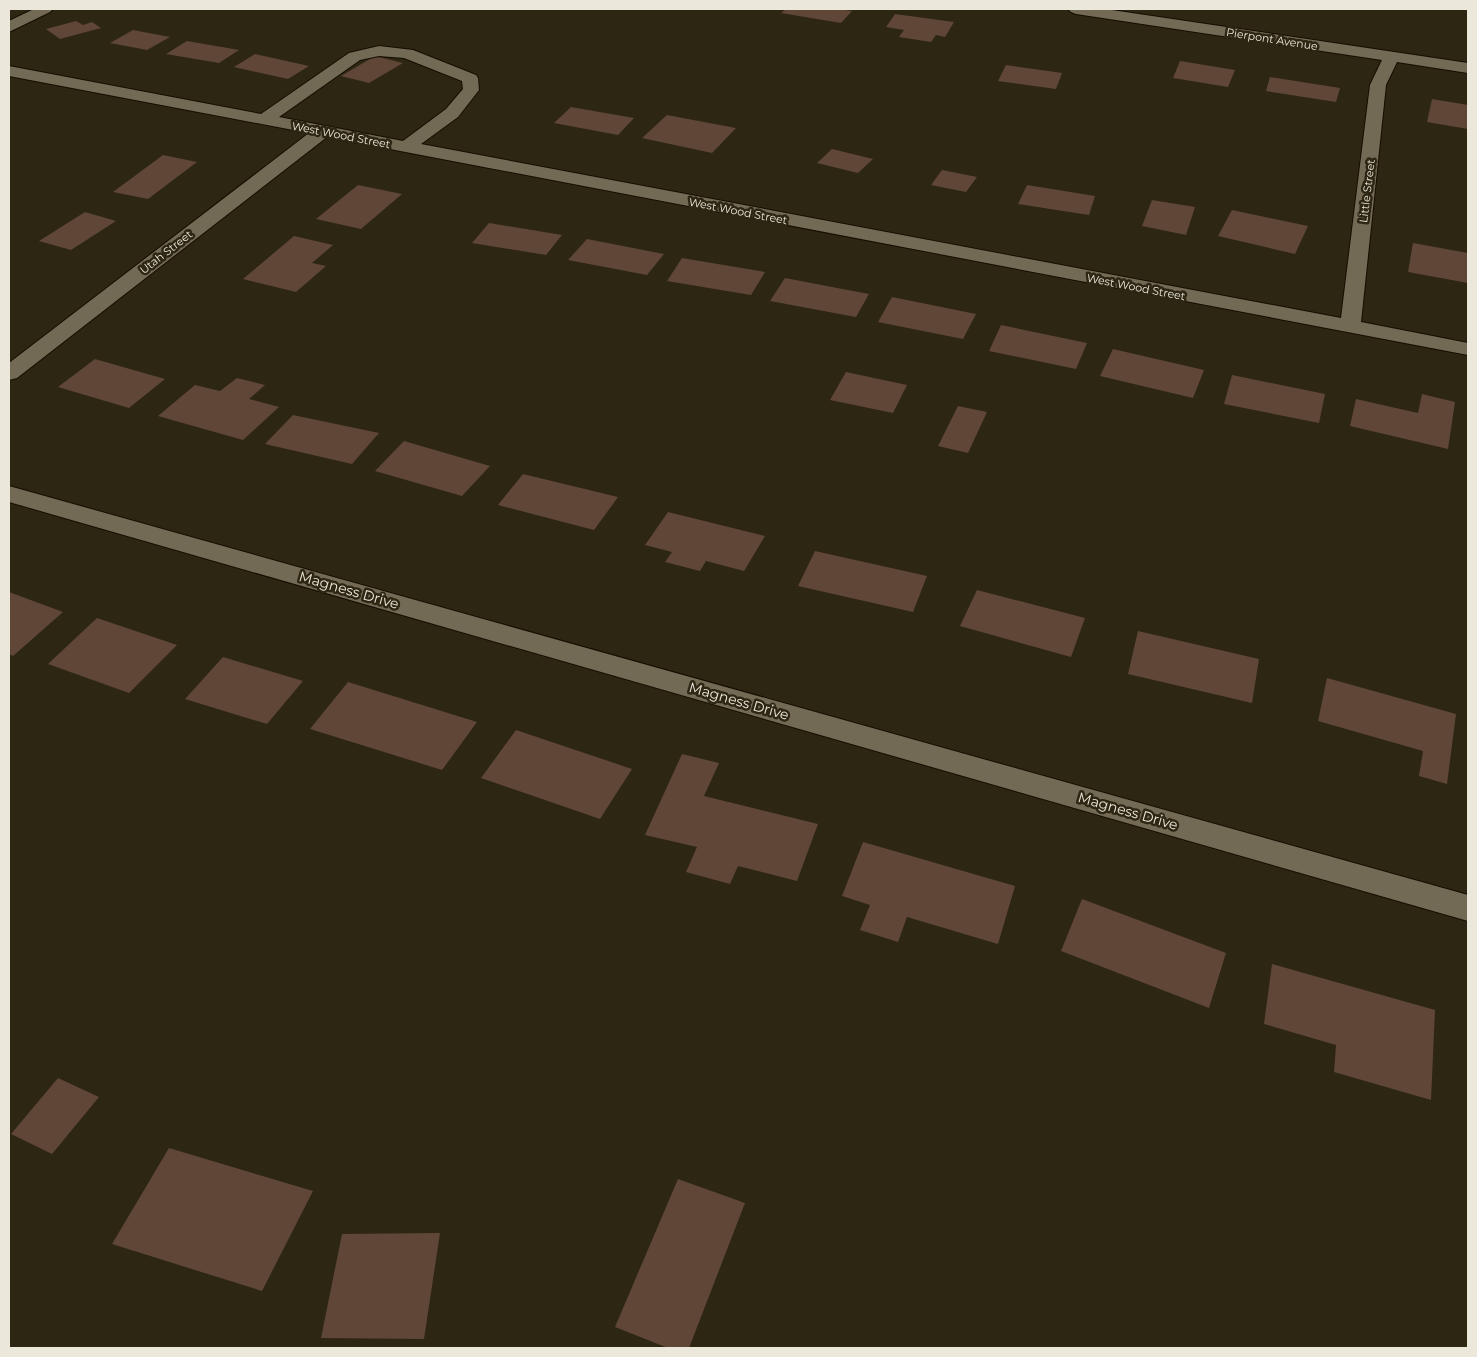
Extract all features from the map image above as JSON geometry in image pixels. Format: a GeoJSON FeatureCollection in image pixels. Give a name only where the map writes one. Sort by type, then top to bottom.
{"type":"FeatureCollection","features":[{"type":"Feature","properties":{"kind":"street"},"geometry":{"type":"LineString","coordinates":[[9,27],[45,9]]}},
{"type":"Feature","properties":{"kind":"street","name":"Pierpont Avenue"},"geometry":{"type":"LineString","coordinates":[[1076,9],[1468,68]]}},
{"type":"Feature","properties":{"kind":"street"},"geometry":{"type":"LineString","coordinates":[[264,120],[355,56],[379,51],[407,53],[470,78],[471,90],[452,113],[406,147]]}},
{"type":"Feature","properties":{"kind":"street","name":"Little Street"},"geometry":{"type":"LineString","coordinates":[[1350,327],[1378,85],[1392,57]]}},
{"type":"Feature","properties":{"kind":"street","name":"West Wood Street"},"geometry":{"type":"LineString","coordinates":[[9,72],[1468,349]]}},
{"type":"Feature","properties":{"kind":"street","name":"Utah Street"},"geometry":{"type":"LineString","coordinates":[[9,373],[323,131]]}},
{"type":"Feature","properties":{"kind":"street","name":"Magness Drive"},"geometry":{"type":"LineString","coordinates":[[9,494],[1468,908]]}},
{"type":"Feature","properties":{"kind":"building"},"geometry":{"type":"Polygon","coordinates":[[[786,9],[838,9],[852,11],[841,23],[781,13],[786,9]]]}},
{"type":"Feature","properties":{"kind":"building"},"geometry":{"type":"Polygon","coordinates":[[[895,14],[954,22],[945,37],[936,35],[931,42],[899,37],[904,30],[886,27],[895,14]]]}},
{"type":"Feature","properties":{"kind":"building"},"geometry":{"type":"Polygon","coordinates":[[[76,21],[83,25],[92,22],[101,28],[60,39],[46,29],[76,21]]]}},
{"type":"Feature","properties":{"kind":"building"},"geometry":{"type":"Polygon","coordinates":[[[133,30],[170,37],[147,50],[110,43],[133,30]]]}},
{"type":"Feature","properties":{"kind":"building"},"geometry":{"type":"Polygon","coordinates":[[[187,41],[239,50],[219,63],[166,54],[187,41]]]}},
{"type":"Feature","properties":{"kind":"building"},"geometry":{"type":"Polygon","coordinates":[[[255,54],[309,66],[288,79],[234,67],[255,54]]]}},
{"type":"Feature","properties":{"kind":"building"},"geometry":{"type":"Polygon","coordinates":[[[375,56],[403,63],[369,83],[341,76],[375,56]]]}},
{"type":"Feature","properties":{"kind":"building"},"geometry":{"type":"Polygon","coordinates":[[[1180,61],[1235,70],[1228,87],[1173,78],[1180,61]]]}},
{"type":"Feature","properties":{"kind":"building"},"geometry":{"type":"Polygon","coordinates":[[[1006,65],[1062,73],[1056,89],[998,81],[1006,65]]]}},
{"type":"Feature","properties":{"kind":"building"},"geometry":{"type":"Polygon","coordinates":[[[1270,77],[1340,88],[1336,102],[1266,91],[1270,77]]]}},
{"type":"Feature","properties":{"kind":"building"},"geometry":{"type":"Polygon","coordinates":[[[1432,99],[1468,105],[1468,129],[1427,122],[1432,99]]]}},
{"type":"Feature","properties":{"kind":"building"},"geometry":{"type":"Polygon","coordinates":[[[571,107],[634,118],[618,135],[554,123],[571,107]]]}},
{"type":"Feature","properties":{"kind":"building"},"geometry":{"type":"Polygon","coordinates":[[[667,115],[736,128],[712,153],[642,138],[667,115]]]}},
{"type":"Feature","properties":{"kind":"building"},"geometry":{"type":"Polygon","coordinates":[[[832,149],[873,159],[858,173],[817,163],[832,149]]]}},
{"type":"Feature","properties":{"kind":"building"},"geometry":{"type":"Polygon","coordinates":[[[163,155],[197,162],[148,199],[113,192],[163,155]]]}},
{"type":"Feature","properties":{"kind":"building"},"geometry":{"type":"Polygon","coordinates":[[[942,170],[977,177],[966,192],[931,185],[942,170]]]}},
{"type":"Feature","properties":{"kind":"building"},"geometry":{"type":"Polygon","coordinates":[[[358,185],[402,194],[361,229],[316,219],[358,185]]]}},
{"type":"Feature","properties":{"kind":"building"},"geometry":{"type":"Polygon","coordinates":[[[1027,185],[1095,196],[1089,215],[1018,204],[1027,185]]]}},
{"type":"Feature","properties":{"kind":"building"},"geometry":{"type":"Polygon","coordinates":[[[1152,200],[1195,207],[1186,235],[1142,226],[1152,200]]]}},
{"type":"Feature","properties":{"kind":"building"},"geometry":{"type":"Polygon","coordinates":[[[1232,210],[1308,226],[1295,254],[1218,236],[1232,210]]]}},
{"type":"Feature","properties":{"kind":"building"},"geometry":{"type":"Polygon","coordinates":[[[85,212],[116,221],[71,250],[39,241],[85,212]]]}},
{"type":"Feature","properties":{"kind":"building"},"geometry":{"type":"Polygon","coordinates":[[[489,223],[562,235],[546,255],[472,243],[489,223]]]}},
{"type":"Feature","properties":{"kind":"building"},"geometry":{"type":"Polygon","coordinates":[[[294,236],[333,245],[312,263],[326,266],[296,292],[243,279],[294,236]]]}},
{"type":"Feature","properties":{"kind":"building"},"geometry":{"type":"Polygon","coordinates":[[[587,239],[664,254],[647,275],[568,260],[587,239]]]}},
{"type":"Feature","properties":{"kind":"building"},"geometry":{"type":"Polygon","coordinates":[[[1413,243],[1468,253],[1468,283],[1408,272],[1413,243]]]}},
{"type":"Feature","properties":{"kind":"building"},"geometry":{"type":"Polygon","coordinates":[[[682,258],[765,272],[751,295],[667,281],[682,258]]]}},
{"type":"Feature","properties":{"kind":"building"},"geometry":{"type":"Polygon","coordinates":[[[785,278],[869,294],[856,317],[770,301],[785,278]]]}},
{"type":"Feature","properties":{"kind":"building"},"geometry":{"type":"Polygon","coordinates":[[[892,297],[976,314],[963,339],[878,322],[892,297]]]}},
{"type":"Feature","properties":{"kind":"building"},"geometry":{"type":"Polygon","coordinates":[[[1001,325],[1087,343],[1076,369],[989,351],[1001,325]]]}},
{"type":"Feature","properties":{"kind":"building"},"geometry":{"type":"Polygon","coordinates":[[[1113,349],[1204,370],[1193,398],[1100,376],[1113,349]]]}},
{"type":"Feature","properties":{"kind":"building"},"geometry":{"type":"Polygon","coordinates":[[[95,359],[165,379],[129,408],[58,387],[95,359]]]}},
{"type":"Feature","properties":{"kind":"building"},"geometry":{"type":"Polygon","coordinates":[[[846,372],[907,385],[893,413],[830,400],[846,372]]]}},
{"type":"Feature","properties":{"kind":"building"},"geometry":{"type":"Polygon","coordinates":[[[1232,375],[1325,394],[1319,423],[1224,404],[1232,375]]]}},
{"type":"Feature","properties":{"kind":"building"},"geometry":{"type":"Polygon","coordinates":[[[237,378],[265,385],[249,399],[279,407],[243,440],[158,416],[195,385],[220,391],[237,378]]]}},
{"type":"Feature","properties":{"kind":"building"},"geometry":{"type":"Polygon","coordinates":[[[1422,394],[1455,402],[1448,449],[1350,426],[1356,399],[1418,413],[1422,394]]]}},
{"type":"Feature","properties":{"kind":"building"},"geometry":{"type":"Polygon","coordinates":[[[958,406],[987,412],[968,453],[938,446],[958,406]]]}},
{"type":"Feature","properties":{"kind":"building"},"geometry":{"type":"Polygon","coordinates":[[[293,415],[379,433],[352,464],[265,444],[293,415]]]}},
{"type":"Feature","properties":{"kind":"building"},"geometry":{"type":"Polygon","coordinates":[[[404,441],[490,466],[462,496],[375,471],[404,441]]]}},
{"type":"Feature","properties":{"kind":"building"},"geometry":{"type":"Polygon","coordinates":[[[523,474],[618,497],[594,530],[498,505],[523,474]]]}},
{"type":"Feature","properties":{"kind":"building"},"geometry":{"type":"Polygon","coordinates":[[[668,512],[765,536],[744,571],[706,561],[700,571],[665,562],[672,552],[645,545],[668,512]]]}},
{"type":"Feature","properties":{"kind":"building"},"geometry":{"type":"Polygon","coordinates":[[[815,551],[927,576],[913,612],[798,586],[815,551]]]}},
{"type":"Feature","properties":{"kind":"building"},"geometry":{"type":"Polygon","coordinates":[[[977,590],[1085,618],[1071,657],[960,626],[977,590]]]}},
{"type":"Feature","properties":{"kind":"building"},"geometry":{"type":"Polygon","coordinates":[[[9,592],[63,612],[13,656],[9,654],[9,592]]]}},
{"type":"Feature","properties":{"kind":"building"},"geometry":{"type":"Polygon","coordinates":[[[97,618],[177,645],[129,693],[48,664],[97,618]]]}},
{"type":"Feature","properties":{"kind":"building"},"geometry":{"type":"Polygon","coordinates":[[[1138,631],[1259,659],[1252,703],[1128,674],[1138,631]]]}},
{"type":"Feature","properties":{"kind":"building"},"geometry":{"type":"Polygon","coordinates":[[[223,657],[303,681],[267,724],[185,699],[223,657]]]}},
{"type":"Feature","properties":{"kind":"building"},"geometry":{"type":"Polygon","coordinates":[[[1327,678],[1456,714],[1447,784],[1419,776],[1423,751],[1318,721],[1327,678]]]}},
{"type":"Feature","properties":{"kind":"building"},"geometry":{"type":"Polygon","coordinates":[[[348,682],[477,722],[442,770],[310,729],[348,682]]]}},
{"type":"Feature","properties":{"kind":"building"},"geometry":{"type":"Polygon","coordinates":[[[516,730],[632,769],[600,819],[481,778],[516,730]]]}},
{"type":"Feature","properties":{"kind":"building"},"geometry":{"type":"Polygon","coordinates":[[[682,754],[719,763],[704,796],[818,824],[797,881],[738,866],[730,884],[686,872],[697,847],[645,835],[682,754]]]}},
{"type":"Feature","properties":{"kind":"building"},"geometry":{"type":"Polygon","coordinates":[[[863,842],[1015,886],[998,944],[907,917],[898,942],[860,930],[870,905],[842,896],[863,842]]]}},
{"type":"Feature","properties":{"kind":"building"},"geometry":{"type":"Polygon","coordinates":[[[1082,899],[1226,953],[1209,1008],[1061,951],[1082,899]]]}},
{"type":"Feature","properties":{"kind":"building"},"geometry":{"type":"Polygon","coordinates":[[[1272,964],[1435,1010],[1431,1100],[1334,1072],[1336,1045],[1264,1024],[1272,964]]]}},
{"type":"Feature","properties":{"kind":"building"},"geometry":{"type":"Polygon","coordinates":[[[58,1078],[99,1097],[52,1154],[11,1134],[58,1078]]]}},
{"type":"Feature","properties":{"kind":"building"},"geometry":{"type":"Polygon","coordinates":[[[169,1148],[313,1191],[262,1291],[112,1244],[169,1148]]]}},
{"type":"Feature","properties":{"kind":"building"},"geometry":{"type":"Polygon","coordinates":[[[678,1179],[745,1203],[689,1348],[668,1348],[615,1327],[678,1179]]]}},
{"type":"Feature","properties":{"kind":"building"},"geometry":{"type":"Polygon","coordinates":[[[440,1233],[424,1339],[321,1338],[342,1234],[440,1233]]]}}]}
